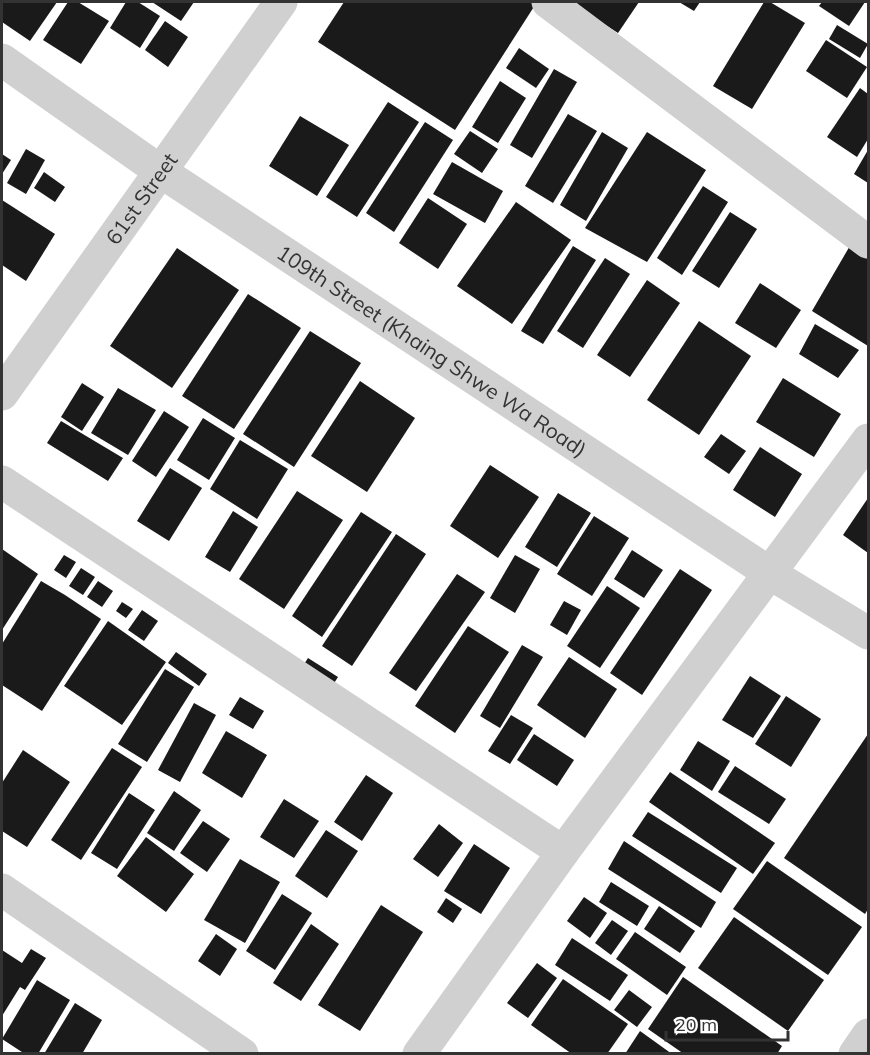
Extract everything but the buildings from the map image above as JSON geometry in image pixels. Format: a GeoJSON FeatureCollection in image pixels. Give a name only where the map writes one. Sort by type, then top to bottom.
{"type":"FeatureCollection","features":[{"type":"Feature","properties":{"kind":"street","name":"61st Street"},"geometry":{"type":"LineString","coordinates":[[2,394],[281,2]]}},
{"type":"Feature","properties":{"kind":"street"},"geometry":{"type":"LineString","coordinates":[[548,2],[868,242]]}},
{"type":"Feature","properties":{"kind":"street","name":"109th Street (Khaing Shwe Wa Road)"},"geometry":{"type":"LineString","coordinates":[[2,60],[160,171],[771,573],[868,633]]}},
{"type":"Feature","properties":{"kind":"street"},"geometry":{"type":"LineString","coordinates":[[419,1053],[563,852],[868,440]]}},
{"type":"Feature","properties":{"kind":"street"},"geometry":{"type":"LineString","coordinates":[[2,482],[563,852]]}},
{"type":"Feature","properties":{"kind":"street"},"geometry":{"type":"LineString","coordinates":[[2,890],[242,1053]]}},
{"type":"Feature","properties":{"kind":"street"},"geometry":{"type":"LineString","coordinates":[[855,1053],[868,1035]]}}]}
